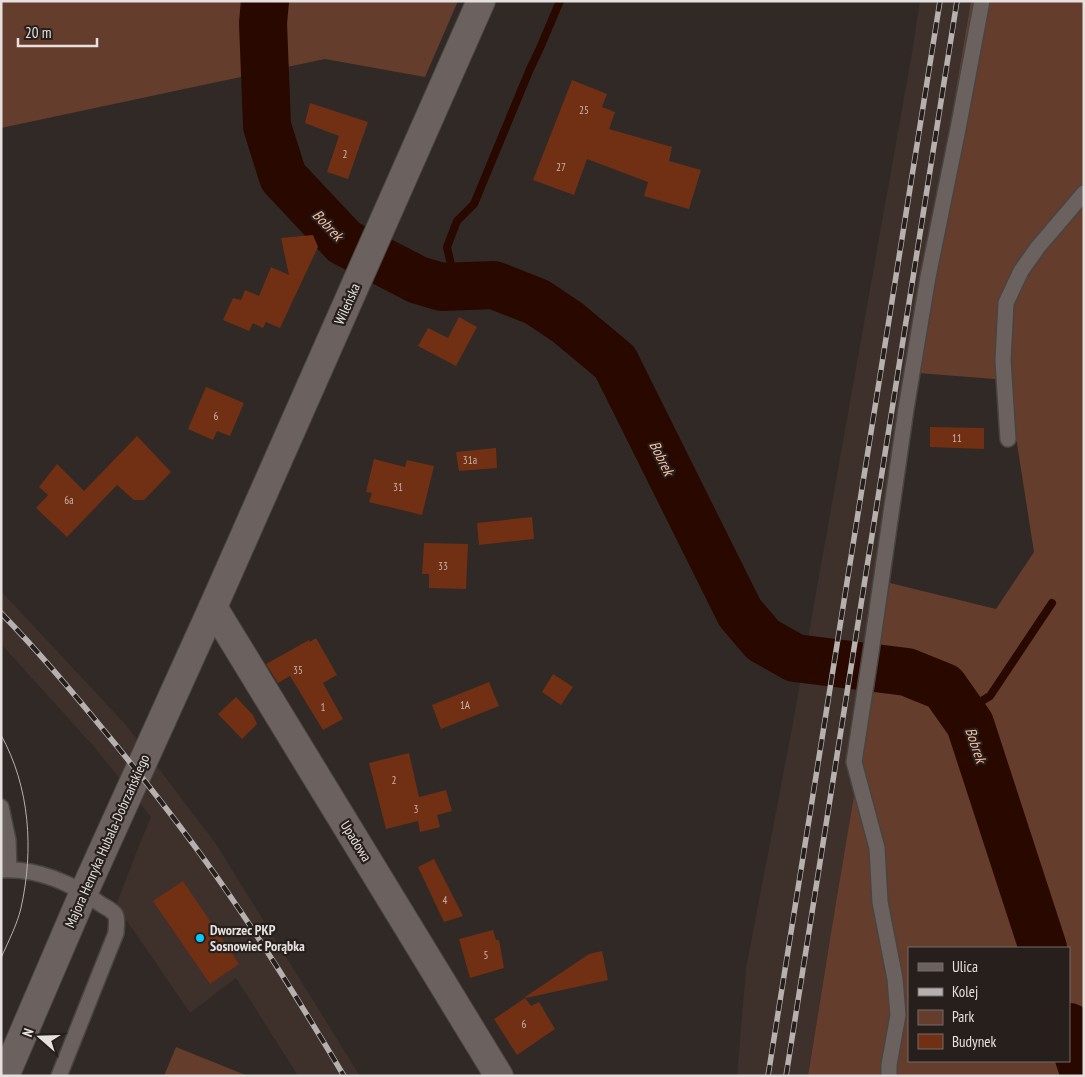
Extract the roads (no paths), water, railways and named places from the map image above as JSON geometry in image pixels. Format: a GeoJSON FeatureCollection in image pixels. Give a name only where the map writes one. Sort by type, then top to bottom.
{"type":"FeatureCollection","features":[{"type":"Feature","properties":{"kind":"street","name":"Wileńska"},"geometry":{"type":"LineString","coordinates":[[213,607],[481,1]]}},
{"type":"Feature","properties":{"kind":"street","name":"Majora Henryka Hubala-Dobrzańskiego"},"geometry":{"type":"LineString","coordinates":[[5,1076],[84,892],[213,607]]}},
{"type":"Feature","properties":{"kind":"street","name":"Upadowa"},"geometry":{"type":"LineString","coordinates":[[213,607],[499,1076]]}},
{"type":"Feature","properties":{"kind":"lane"},"geometry":{"type":"LineString","coordinates":[[889,1076],[889,1065],[898,1015],[895,979],[880,902],[877,848],[854,762],[925,296],[982,1]]}},
{"type":"Feature","properties":{"kind":"lane"},"geometry":{"type":"LineString","coordinates":[[1008,439],[1003,360],[1006,304],[1021,272],[1038,247],[1084,193]]}},
{"type":"Feature","properties":{"kind":"lane"},"geometry":{"type":"LineString","coordinates":[[1,807],[8,840],[5,870],[44,875],[84,892],[115,914],[117,923],[116,933],[59,1076]]}},
{"type":"Feature","properties":{"kind":"waterway","name":"Bobrek"},"geometry":{"type":"LineString","coordinates":[[265,1],[263,23],[267,126],[283,177],[344,242],[418,280],[442,287],[494,285],[537,302],[567,322],[615,362],[740,613],[763,640],[795,658],[907,672],[944,687],[970,724],[1043,947]]}},
{"type":"Feature","properties":{"kind":"waterway"},"geometry":{"type":"LineString","coordinates":[[456,287],[447,247],[457,221],[474,204],[560,1]]}},
{"type":"Feature","properties":{"kind":"waterway"},"geometry":{"type":"LineString","coordinates":[[962,713],[990,696],[1052,603]]}},
{"type":"Feature","properties":{"kind":"waterway","name":"Bobrek"},"geometry":{"type":"LineString","coordinates":[[1070,1030],[1084,1073]]}},
{"type":"Feature","properties":{"kind":"tram line"},"geometry":{"type":"LineString","coordinates":[[1,735],[11,755],[24,797],[28,841],[25,886],[21,908],[1,958]]}},
{"type":"Feature","properties":{"kind":"railway"},"geometry":{"type":"LineString","coordinates":[[768,1076],[940,1]]}},
{"type":"Feature","properties":{"kind":"railway"},"geometry":{"type":"LineString","coordinates":[[786,1076],[957,1]]}},
{"type":"Feature","properties":{"kind":"railway"},"geometry":{"type":"LineString","coordinates":[[1,613],[46,661],[88,711],[187,836],[258,938],[344,1076]]}},
{"type":"Feature","properties":{"kind":"place","name":"Dworzec PKP Sosnowiec Porąbka"},"geometry":{"type":"Point","coordinates":[200,938]}}]}
